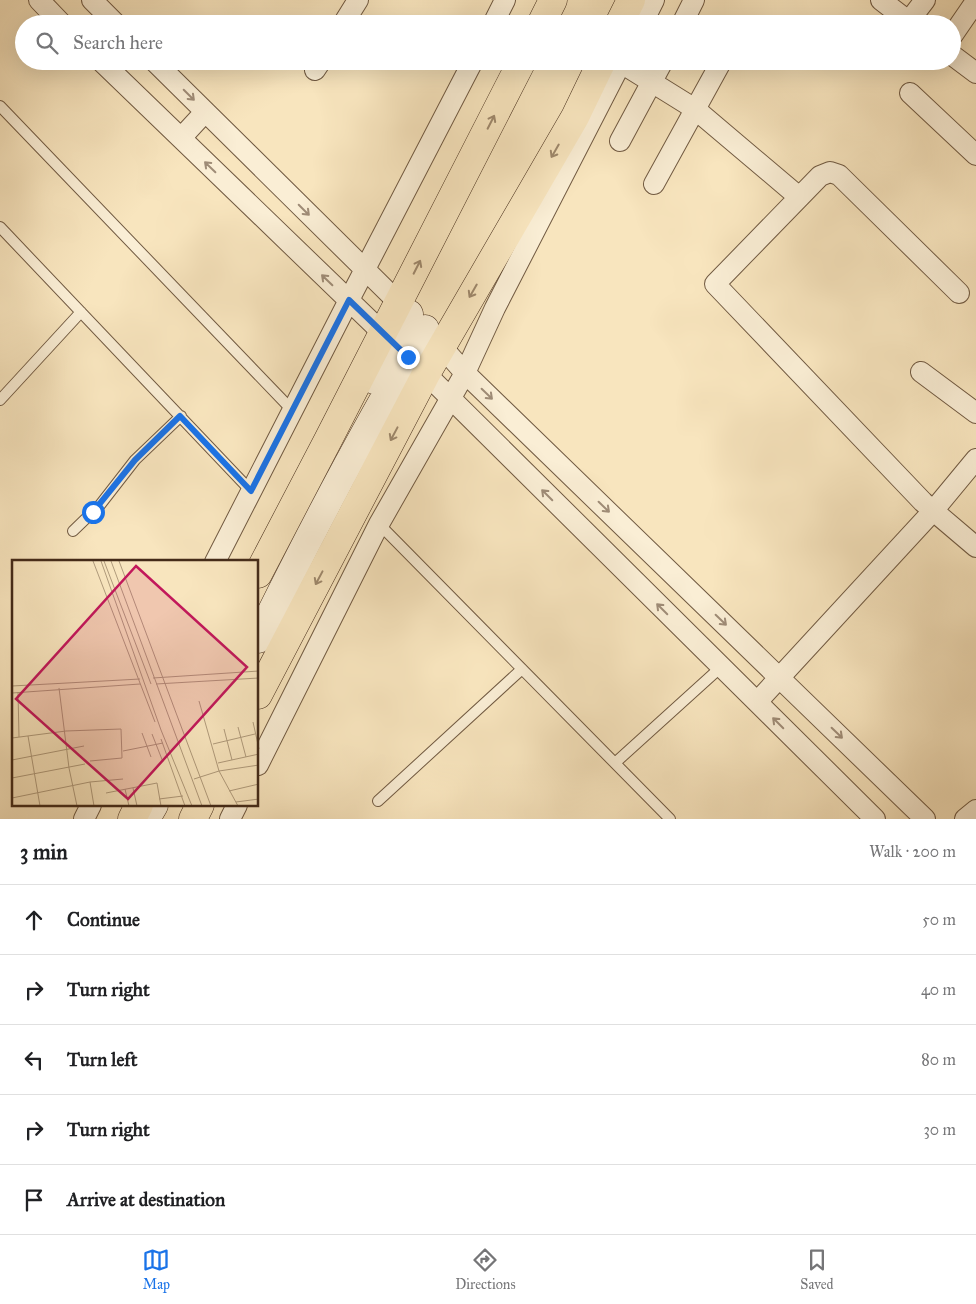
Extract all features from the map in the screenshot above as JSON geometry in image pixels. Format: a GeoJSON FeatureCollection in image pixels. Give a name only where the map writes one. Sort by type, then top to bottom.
{"type":"FeatureCollection","features":[{"type":"Feature","properties":{"kind":"highway"},"geometry":{"type":"LineString","coordinates":[[546,15],[553,0]]}},
{"type":"Feature","properties":{"kind":"highway"},"geometry":{"type":"LineString","coordinates":[[624,15],[631,0]]}},
{"type":"Feature","properties":{"kind":"highway"},"geometry":{"type":"LineString","coordinates":[[259,693],[403,352],[418,323],[518,70]]}},
{"type":"Feature","properties":{"kind":"highway"},"geometry":{"type":"LineString","coordinates":[[259,572],[403,352],[418,323],[575,118],[609,70]]}},
{"type":"Feature","properties":{"kind":"highway"},"geometry":{"type":"LineString","coordinates":[[132,819],[138,806]]}},
{"type":"Feature","properties":{"kind":"highway"},"geometry":{"type":"LineString","coordinates":[[193,819],[200,806]]}},
{"type":"Feature","properties":{"kind":"main road"},"geometry":{"type":"LineString","coordinates":[[259,604],[403,352]]}},
{"type":"Feature","properties":{"kind":"main road"},"geometry":{"type":"LineString","coordinates":[[259,637],[403,352]]}},
{"type":"Feature","properties":{"kind":"main road"},"geometry":{"type":"LineString","coordinates":[[146,819],[153,806]]}},
{"type":"Feature","properties":{"kind":"main road"},"geometry":{"type":"LineString","coordinates":[[168,819],[174,806]]}},
{"type":"Feature","properties":{"kind":"street"},"geometry":{"type":"LineString","coordinates":[[38,0],[53,15]]}},
{"type":"Feature","properties":{"kind":"street"},"geometry":{"type":"LineString","coordinates":[[92,0],[107,15]]}},
{"type":"Feature","properties":{"kind":"street"},"geometry":{"type":"LineString","coordinates":[[349,15],[358,0]]}},
{"type":"Feature","properties":{"kind":"street"},"geometry":{"type":"LineString","coordinates":[[498,15],[506,0]]}},
{"type":"Feature","properties":{"kind":"street"},"geometry":{"type":"LineString","coordinates":[[646,15],[654,0]]}},
{"type":"Feature","properties":{"kind":"street"},"geometry":{"type":"LineString","coordinates":[[686,15],[694,0]]}},
{"type":"Feature","properties":{"kind":"street"},"geometry":{"type":"LineString","coordinates":[[881,0],[900,15]]}},
{"type":"Feature","properties":{"kind":"street"},"geometry":{"type":"LineString","coordinates":[[915,15],[925,0]]}},
{"type":"Feature","properties":{"kind":"street"},"geometry":{"type":"LineString","coordinates":[[961,23],[976,1]]}},
{"type":"Feature","properties":{"kind":"street"},"geometry":{"type":"LineString","coordinates":[[961,62],[976,73]]}},
{"type":"Feature","properties":{"kind":"street"},"geometry":{"type":"LineString","coordinates":[[110,70],[403,352],[875,819]]}},
{"type":"Feature","properties":{"kind":"street"},"geometry":{"type":"LineString","coordinates":[[163,70],[418,323],[465,373],[925,819]]}},
{"type":"Feature","properties":{"kind":"street"},"geometry":{"type":"LineString","coordinates":[[216,560],[469,70]]}},
{"type":"Feature","properties":{"kind":"street"},"geometry":{"type":"LineString","coordinates":[[259,763],[378,524],[465,373],[611,70]]}},
{"type":"Feature","properties":{"kind":"street"},"geometry":{"type":"LineString","coordinates":[[630,70],[695,108],[799,197]]}},
{"type":"Feature","properties":{"kind":"street"},"geometry":{"type":"LineString","coordinates":[[620,141],[658,70]]}},
{"type":"Feature","properties":{"kind":"street"},"geometry":{"type":"LineString","coordinates":[[654,184],[717,70]]}},
{"type":"Feature","properties":{"kind":"street"},"geometry":{"type":"LineString","coordinates":[[910,93],[976,155]]}},
{"type":"Feature","properties":{"kind":"street"},"geometry":{"type":"LineString","coordinates":[[181,138],[205,112]]}},
{"type":"Feature","properties":{"kind":"street"},"geometry":{"type":"LineString","coordinates":[[959,294],[839,176],[830,172],[820,176],[715,284],[916,495],[976,547]]}},
{"type":"Feature","properties":{"kind":"street"},"geometry":{"type":"LineString","coordinates":[[921,372],[976,413]]}},
{"type":"Feature","properties":{"kind":"street"},"geometry":{"type":"LineString","coordinates":[[757,702],[933,511],[976,459]]}},
{"type":"Feature","properties":{"kind":"street"},"geometry":{"type":"LineString","coordinates":[[84,819],[90,806]]}},
{"type":"Feature","properties":{"kind":"street"},"geometry":{"type":"LineString","coordinates":[[230,819],[236,806]]}},
{"type":"Feature","properties":{"kind":"street"},"geometry":{"type":"LineString","coordinates":[[964,819],[976,810]]}},
{"type":"Feature","properties":{"kind":"lane"},"geometry":{"type":"LineString","coordinates":[[0,106],[292,410]]}},
{"type":"Feature","properties":{"kind":"lane"},"geometry":{"type":"LineString","coordinates":[[0,227],[251,491]]}},
{"type":"Feature","properties":{"kind":"lane"},"geometry":{"type":"LineString","coordinates":[[0,400],[81,312]]}},
{"type":"Feature","properties":{"kind":"lane"},"geometry":{"type":"LineString","coordinates":[[73,531],[100,505],[135,460],[180,416]]}},
{"type":"Feature","properties":{"kind":"lane"},"geometry":{"type":"LineString","coordinates":[[378,524],[670,819]]}},
{"type":"Feature","properties":{"kind":"lane"},"geometry":{"type":"LineString","coordinates":[[615,763],[721,667]]}},
{"type":"Feature","properties":{"kind":"lane"},"geometry":{"type":"LineString","coordinates":[[378,801],[522,669]]}},
{"type":"Feature","properties":{"kind":"route"},"geometry":{"type":"LineString","coordinates":[[93,512],[135,460],[180,416],[251,491],[349,300],[408,357]]}}]}
